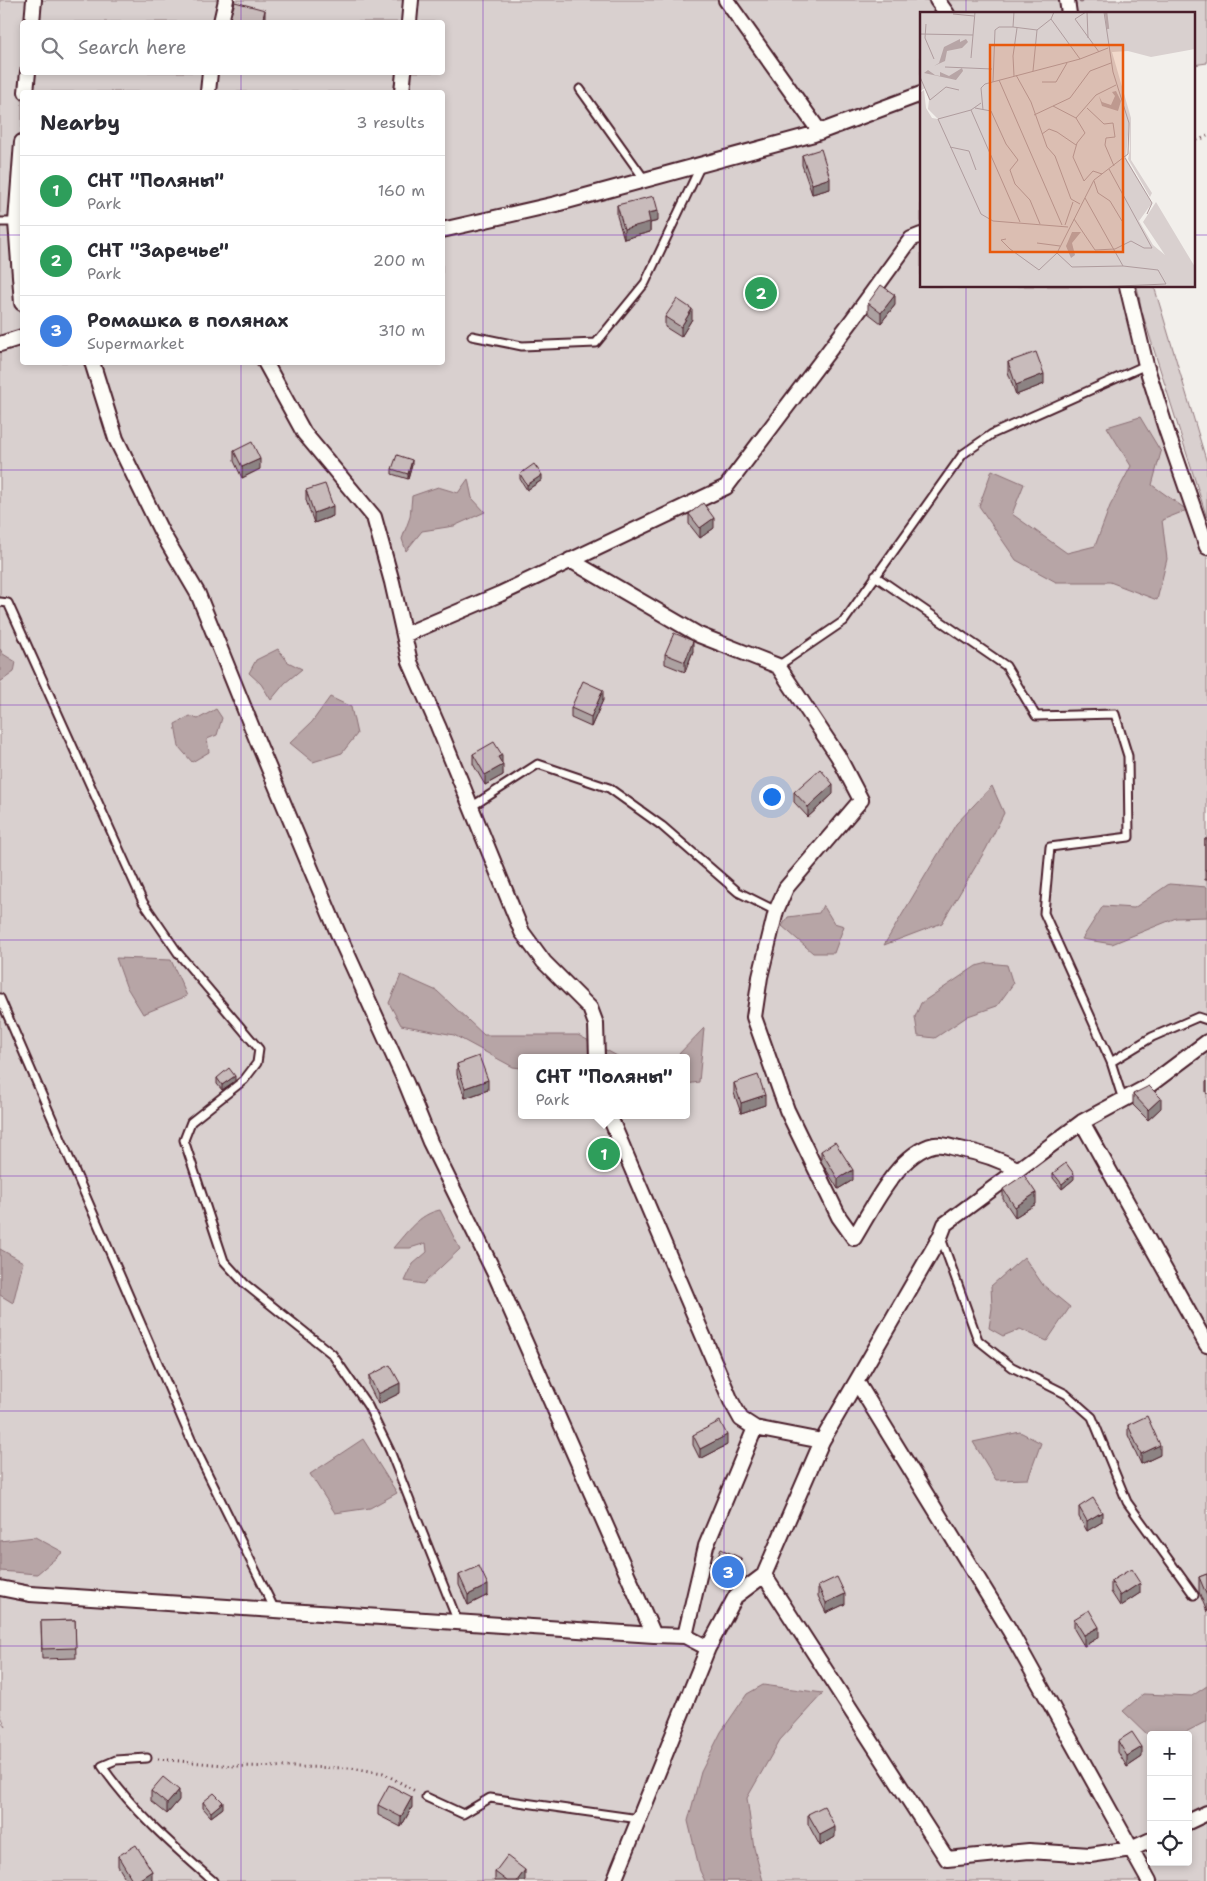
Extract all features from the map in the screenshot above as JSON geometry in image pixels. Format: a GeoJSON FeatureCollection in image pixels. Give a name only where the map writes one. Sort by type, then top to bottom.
{"type":"FeatureCollection","features":[{"type":"Feature","properties":{"kind":"street"},"geometry":{"type":"LineString","coordinates":[[32,20],[34,0]]}},
{"type":"Feature","properties":{"kind":"street"},"geometry":{"type":"LineString","coordinates":[[221,20],[226,0]]}},
{"type":"Feature","properties":{"kind":"street"},"geometry":{"type":"LineString","coordinates":[[409,20],[411,0]]}},
{"type":"Feature","properties":{"kind":"street"},"geometry":{"type":"LineString","coordinates":[[726,0],[820,132]]}},
{"type":"Feature","properties":{"kind":"street"},"geometry":{"type":"LineString","coordinates":[[937,0],[946,12]]}},
{"type":"Feature","properties":{"kind":"street"},"geometry":{"type":"LineString","coordinates":[[26,90],[28,75]]}},
{"type":"Feature","properties":{"kind":"street"},"geometry":{"type":"LineString","coordinates":[[208,90],[210,75]]}},
{"type":"Feature","properties":{"kind":"street"},"geometry":{"type":"LineString","coordinates":[[402,90],[404,75]]}},
{"type":"Feature","properties":{"kind":"street"},"geometry":{"type":"LineString","coordinates":[[445,229],[556,204],[820,132],[920,94]]}},
{"type":"Feature","properties":{"kind":"street"},"geometry":{"type":"LineString","coordinates":[[20,169],[16,222],[20,276]]}},
{"type":"Feature","properties":{"kind":"street"},"geometry":{"type":"LineString","coordinates":[[404,635],[500,594],[726,487],[854,320],[911,239],[920,235]]}},
{"type":"Feature","properties":{"kind":"street"},"geometry":{"type":"LineString","coordinates":[[1127,288],[1146,365],[1207,547]]}},
{"type":"Feature","properties":{"kind":"street"},"geometry":{"type":"LineString","coordinates":[[0,344],[20,338]]}},
{"type":"Feature","properties":{"kind":"street"},"geometry":{"type":"LineString","coordinates":[[93,365],[116,439],[161,531],[198,594],[336,929],[406,1083],[430,1142],[495,1274],[654,1635]]}},
{"type":"Feature","properties":{"kind":"street"},"geometry":{"type":"LineString","coordinates":[[267,365],[304,433],[374,517],[392,582],[410,662],[522,932],[544,962],[590,1008],[596,1024],[596,1054]]}},
{"type":"Feature","properties":{"kind":"street"},"geometry":{"type":"LineString","coordinates":[[570,560],[699,635],[778,666],[838,756],[861,800],[786,888],[776,911],[760,977],[754,1018],[787,1110],[839,1217],[854,1238],[898,1168],[913,1154],[935,1144],[971,1151],[1000,1160],[1017,1170]]}},
{"type":"Feature","properties":{"kind":"street"},"geometry":{"type":"LineString","coordinates":[[614,1881],[708,1648],[736,1596],[764,1575],[822,1441],[940,1237],[945,1224],[1082,1122],[1147,1086],[1207,1042]]}},
{"type":"Feature","properties":{"kind":"street"},"geometry":{"type":"LineString","coordinates":[[612,1119],[731,1401],[741,1419],[755,1428],[822,1441]]}},
{"type":"Feature","properties":{"kind":"street"},"geometry":{"type":"LineString","coordinates":[[1082,1122],[1207,1345]]}},
{"type":"Feature","properties":{"kind":"street"},"geometry":{"type":"LineString","coordinates":[[857,1382],[1010,1631],[1149,1881]]}},
{"type":"Feature","properties":{"kind":"street"},"geometry":{"type":"LineString","coordinates":[[685,1636],[706,1546],[755,1428]]}},
{"type":"Feature","properties":{"kind":"street"},"geometry":{"type":"LineString","coordinates":[[764,1575],[947,1859],[1029,1851],[1090,1855],[1131,1849],[1147,1842]]}},
{"type":"Feature","properties":{"kind":"street"},"geometry":{"type":"LineString","coordinates":[[0,1588],[30,1594],[458,1623],[685,1636],[708,1648]]}},
{"type":"Feature","properties":{"kind":"street"},"geometry":{"type":"LineString","coordinates":[[1190,1821],[1207,1813]]}},
{"type":"Feature","properties":{"kind":"lane"},"geometry":{"type":"LineString","coordinates":[[580,89],[645,180]]}},
{"type":"Feature","properties":{"kind":"lane"},"geometry":{"type":"LineString","coordinates":[[472,336],[522,346],[596,343],[645,284],[701,164]]}},
{"type":"Feature","properties":{"kind":"lane"},"geometry":{"type":"LineString","coordinates":[[0,222],[16,222]]}},
{"type":"Feature","properties":{"kind":"lane"},"geometry":{"type":"LineString","coordinates":[[778,666],[844,622],[963,454],[992,434],[1146,365]]}},
{"type":"Feature","properties":{"kind":"lane"},"geometry":{"type":"LineString","coordinates":[[875,576],[1006,666],[1036,716],[1115,714],[1128,756],[1129,837],[1050,847],[1044,914],[1111,1062],[1123,1100]]}},
{"type":"Feature","properties":{"kind":"lane"},"geometry":{"type":"LineString","coordinates":[[0,602],[8,603],[143,902],[178,953],[259,1049],[257,1063],[244,1080],[191,1122],[184,1140],[224,1261],[245,1284],[332,1354],[368,1406],[390,1451],[458,1623]]}},
{"type":"Feature","properties":{"kind":"lane"},"geometry":{"type":"LineString","coordinates":[[471,807],[538,764],[609,788],[662,826],[738,892],[776,911]]}},
{"type":"Feature","properties":{"kind":"lane"},"geometry":{"type":"LineString","coordinates":[[0,998],[193,1444],[275,1610]]}},
{"type":"Feature","properties":{"kind":"lane"},"geometry":{"type":"LineString","coordinates":[[1111,1062],[1160,1034],[1198,1017],[1207,1020]]}},
{"type":"Feature","properties":{"kind":"lane"},"geometry":{"type":"LineString","coordinates":[[940,1237],[978,1340],[1012,1367],[1066,1394],[1092,1416],[1127,1502],[1194,1595]]}},
{"type":"Feature","properties":{"kind":"lane"},"geometry":{"type":"LineString","coordinates":[[147,1758],[116,1760],[102,1766],[117,1788],[183,1855],[213,1881]]}},
{"type":"Feature","properties":{"kind":"lane"},"geometry":{"type":"LineString","coordinates":[[426,1797],[463,1814],[490,1798],[639,1819]]}},
{"type":"Feature","properties":{"kind":"path"},"geometry":{"type":"LineString","coordinates":[[1194,142],[1207,136]]}},
{"type":"Feature","properties":{"kind":"path"},"geometry":{"type":"LineString","coordinates":[[147,1758],[234,1766],[351,1768],[382,1774],[426,1797]]}},
{"type":"Feature","properties":{"kind":"shaded area"},"geometry":{"type":"Polygon","coordinates":[[[0,0],[1067,0],[1069,12],[920,12],[920,288],[1128,288],[1207,547],[1207,1881],[0,1881],[0,1720],[6,1727],[0,1714],[0,0]]]}},
{"type":"Feature","properties":{"kind":"shaded area"},"geometry":{"type":"Polygon","coordinates":[[[1074,0],[1207,0],[1207,63],[1194,65],[1194,12],[1076,12],[1074,0]]]}},
{"type":"Feature","properties":{"kind":"shaded area"},"geometry":{"type":"Polygon","coordinates":[[[1137,288],[1155,288],[1207,463],[1207,518],[1142,312],[1137,288]]]}},
{"type":"Feature","properties":{"kind":"shaded area"},"geometry":{"type":"Polygon","coordinates":[[[1140,417],[1161,452],[1152,485],[1187,510],[1162,520],[1167,559],[1157,600],[1110,582],[1056,582],[1016,560],[979,506],[992,470],[1024,484],[1012,514],[1067,553],[1095,546],[1110,506],[1131,466],[1107,427],[1140,417]]]}},
{"type":"Feature","properties":{"kind":"shaded area"},"geometry":{"type":"Polygon","coordinates":[[[468,479],[472,498],[485,512],[454,526],[422,531],[406,551],[402,539],[410,517],[412,496],[438,487],[458,493],[468,479]]]}},
{"type":"Feature","properties":{"kind":"shaded area"},"geometry":{"type":"Polygon","coordinates":[[[0,649],[3,654],[16,662],[14,672],[0,682],[0,649]]]}},
{"type":"Feature","properties":{"kind":"shaded area"},"geometry":{"type":"Polygon","coordinates":[[[278,649],[288,662],[302,669],[285,683],[271,700],[261,684],[249,673],[256,660],[278,649]]]}},
{"type":"Feature","properties":{"kind":"shaded area"},"geometry":{"type":"Polygon","coordinates":[[[330,697],[351,707],[357,734],[342,753],[313,762],[290,743],[312,722],[330,697]]]}},
{"type":"Feature","properties":{"kind":"shaded area"},"geometry":{"type":"Polygon","coordinates":[[[216,709],[222,718],[217,735],[207,739],[209,752],[192,762],[179,747],[175,724],[190,716],[198,719],[216,709]]]}},
{"type":"Feature","properties":{"kind":"shaded area"},"geometry":{"type":"Polygon","coordinates":[[[992,786],[1004,813],[986,849],[942,923],[884,945],[956,824],[992,786]]]}},
{"type":"Feature","properties":{"kind":"shaded area"},"geometry":{"type":"Polygon","coordinates":[[[1169,884],[1207,887],[1207,917],[1176,918],[1112,944],[1082,939],[1103,906],[1134,908],[1169,884]]]}},
{"type":"Feature","properties":{"kind":"shaded area"},"geometry":{"type":"Polygon","coordinates":[[[823,905],[834,923],[844,926],[834,953],[813,953],[782,926],[788,917],[819,913],[823,905]]]}},
{"type":"Feature","properties":{"kind":"shaded area"},"geometry":{"type":"Polygon","coordinates":[[[116,958],[171,960],[187,996],[143,1014],[126,986],[116,958]]]}},
{"type":"Feature","properties":{"kind":"shaded area"},"geometry":{"type":"Polygon","coordinates":[[[988,963],[1007,965],[1013,984],[997,1006],[968,1016],[935,1038],[918,1036],[915,1017],[921,1003],[976,966],[988,963]]]}},
{"type":"Feature","properties":{"kind":"shaded area"},"geometry":{"type":"Polygon","coordinates":[[[401,975],[437,991],[484,1035],[578,1035],[614,1054],[518,1054],[518,1068],[513,1067],[454,1035],[401,1025],[389,1003],[401,975]]]}},
{"type":"Feature","properties":{"kind":"shaded area"},"geometry":{"type":"Polygon","coordinates":[[[704,1028],[699,1082],[690,1084],[690,1054],[679,1054],[704,1028]]]}},
{"type":"Feature","properties":{"kind":"shaded area"},"geometry":{"type":"Polygon","coordinates":[[[440,1210],[460,1249],[423,1284],[405,1281],[413,1264],[427,1252],[426,1243],[410,1248],[393,1248],[408,1230],[426,1215],[440,1210]]]}},
{"type":"Feature","properties":{"kind":"shaded area"},"geometry":{"type":"Polygon","coordinates":[[[0,1249],[23,1262],[13,1303],[0,1295],[0,1249]]]}},
{"type":"Feature","properties":{"kind":"shaded area"},"geometry":{"type":"Polygon","coordinates":[[[1024,1257],[1043,1285],[1070,1307],[1047,1341],[1020,1329],[1003,1336],[989,1328],[992,1308],[991,1286],[1024,1257]]]}},
{"type":"Feature","properties":{"kind":"shaded area"},"geometry":{"type":"Polygon","coordinates":[[[1020,1432],[1041,1443],[1028,1479],[996,1480],[973,1442],[1020,1432]]]}},
{"type":"Feature","properties":{"kind":"shaded area"},"geometry":{"type":"Polygon","coordinates":[[[363,1439],[397,1493],[370,1508],[335,1513],[310,1474],[363,1439]]]}},
{"type":"Feature","properties":{"kind":"shaded area"},"geometry":{"type":"Polygon","coordinates":[[[35,1537],[63,1552],[37,1574],[0,1571],[0,1541],[35,1537]]]}},
{"type":"Feature","properties":{"kind":"shaded area"},"geometry":{"type":"Polygon","coordinates":[[[763,1685],[823,1693],[780,1740],[747,1798],[754,1848],[763,1881],[705,1881],[700,1871],[688,1821],[701,1772],[721,1732],[747,1694],[763,1685]]]}},
{"type":"Feature","properties":{"kind":"shaded area"},"geometry":{"type":"Polygon","coordinates":[[[1207,1686],[1207,1721],[1188,1731],[1147,1731],[1147,1734],[1123,1711],[1143,1694],[1192,1696],[1207,1686]]]}},
{"type":"Feature","properties":{"kind":"building"},"geometry":{"type":"Polygon","coordinates":[[[235,2],[265,10],[262,20],[230,20],[235,2]]]}},
{"type":"Feature","properties":{"kind":"building"},"geometry":{"type":"Polygon","coordinates":[[[821,149],[830,178],[812,184],[802,155],[821,149]]]}},
{"type":"Feature","properties":{"kind":"building"},"geometry":{"type":"Polygon","coordinates":[[[654,196],[658,211],[648,213],[650,222],[624,229],[617,205],[654,196]]]}},
{"type":"Feature","properties":{"kind":"building"},"geometry":{"type":"Polygon","coordinates":[[[881,285],[895,295],[881,313],[868,303],[881,285]]]}},
{"type":"Feature","properties":{"kind":"building"},"geometry":{"type":"Polygon","coordinates":[[[677,299],[692,309],[681,327],[665,317],[677,299]]]}},
{"type":"Feature","properties":{"kind":"building"},"geometry":{"type":"Polygon","coordinates":[[[1036,352],[1044,374],[1016,385],[1008,362],[1036,352]]]}},
{"type":"Feature","properties":{"kind":"building"},"geometry":{"type":"Polygon","coordinates":[[[252,442],[260,459],[242,467],[234,451],[252,442]]]}},
{"type":"Feature","properties":{"kind":"building"},"geometry":{"type":"Polygon","coordinates":[[[397,455],[412,460],[408,474],[392,469],[397,455]]]}},
{"type":"Feature","properties":{"kind":"building"},"geometry":{"type":"Polygon","coordinates":[[[534,464],[542,475],[527,485],[520,474],[534,464]]]}},
{"type":"Feature","properties":{"kind":"building"},"geometry":{"type":"Polygon","coordinates":[[[325,484],[333,506],[314,513],[306,490],[325,484]]]}},
{"type":"Feature","properties":{"kind":"building"},"geometry":{"type":"Polygon","coordinates":[[[703,503],[714,518],[700,528],[689,514],[703,503]]]}},
{"type":"Feature","properties":{"kind":"building"},"geometry":{"type":"Polygon","coordinates":[[[674,633],[693,641],[685,662],[665,654],[674,633]]]}},
{"type":"Feature","properties":{"kind":"building"},"geometry":{"type":"Polygon","coordinates":[[[583,681],[603,690],[591,717],[571,708],[583,681]]]}},
{"type":"Feature","properties":{"kind":"building"},"geometry":{"type":"Polygon","coordinates":[[[494,742],[502,755],[498,757],[503,765],[485,775],[473,754],[494,742]]]}},
{"type":"Feature","properties":{"kind":"building"},"geometry":{"type":"Polygon","coordinates":[[[820,769],[833,784],[808,807],[794,792],[820,769]]]}},
{"type":"Feature","properties":{"kind":"building"},"geometry":{"type":"Polygon","coordinates":[[[1205,839],[1207,839],[1207,870],[1205,870],[1205,839]]]}},
{"type":"Feature","properties":{"kind":"building"},"geometry":{"type":"Polygon","coordinates":[[[479,1056],[488,1080],[465,1088],[457,1064],[479,1056]]]}},
{"type":"Feature","properties":{"kind":"building"},"geometry":{"type":"Polygon","coordinates":[[[229,1068],[235,1076],[222,1085],[217,1078],[229,1068]]]}},
{"type":"Feature","properties":{"kind":"building"},"geometry":{"type":"Polygon","coordinates":[[[758,1075],[765,1095],[741,1103],[734,1083],[758,1075]]]}},
{"type":"Feature","properties":{"kind":"building"},"geometry":{"type":"Polygon","coordinates":[[[1149,1086],[1161,1098],[1148,1110],[1133,1094],[1149,1086]]]}},
{"type":"Feature","properties":{"kind":"building"},"geometry":{"type":"Polygon","coordinates":[[[835,1142],[853,1170],[838,1179],[821,1151],[835,1142]]]}},
{"type":"Feature","properties":{"kind":"building"},"geometry":{"type":"Polygon","coordinates":[[[1066,1163],[1074,1174],[1062,1184],[1053,1173],[1066,1163]]]}},
{"type":"Feature","properties":{"kind":"building"},"geometry":{"type":"Polygon","coordinates":[[[1024,1175],[1036,1193],[1015,1207],[1003,1189],[1024,1175]]]}},
{"type":"Feature","properties":{"kind":"building"},"geometry":{"type":"Polygon","coordinates":[[[390,1365],[400,1383],[378,1394],[369,1376],[390,1365]]]}},
{"type":"Feature","properties":{"kind":"building"},"geometry":{"type":"Polygon","coordinates":[[[1147,1416],[1160,1445],[1141,1454],[1128,1425],[1147,1416]]]}},
{"type":"Feature","properties":{"kind":"building"},"geometry":{"type":"Polygon","coordinates":[[[720,1421],[727,1435],[700,1449],[693,1435],[720,1421]]]}},
{"type":"Feature","properties":{"kind":"building"},"geometry":{"type":"Polygon","coordinates":[[[1093,1498],[1102,1512],[1087,1521],[1079,1507],[1093,1498]]]}},
{"type":"Feature","properties":{"kind":"building"},"geometry":{"type":"Polygon","coordinates":[[[721,1549],[741,1558],[734,1574],[714,1566],[721,1549]]]}},
{"type":"Feature","properties":{"kind":"building"},"geometry":{"type":"Polygon","coordinates":[[[479,1566],[488,1585],[468,1595],[459,1575],[479,1566]]]}},
{"type":"Feature","properties":{"kind":"building"},"geometry":{"type":"Polygon","coordinates":[[[1131,1569],[1140,1583],[1120,1596],[1111,1581],[1131,1569]]]}},
{"type":"Feature","properties":{"kind":"building"},"geometry":{"type":"Polygon","coordinates":[[[1207,1574],[1207,1596],[1199,1577],[1207,1574]]]}},
{"type":"Feature","properties":{"kind":"building"},"geometry":{"type":"Polygon","coordinates":[[[837,1577],[845,1594],[826,1603],[818,1586],[837,1577]]]}},
{"type":"Feature","properties":{"kind":"building"},"geometry":{"type":"Polygon","coordinates":[[[1089,1610],[1099,1627],[1084,1635],[1074,1619],[1089,1610]]]}},
{"type":"Feature","properties":{"kind":"building"},"geometry":{"type":"Polygon","coordinates":[[[75,1620],[76,1648],[42,1649],[41,1621],[75,1620]]]}},
{"type":"Feature","properties":{"kind":"building"},"geometry":{"type":"Polygon","coordinates":[[[1132,1732],[1142,1747],[1127,1756],[1118,1741],[1132,1732]]]}},
{"type":"Feature","properties":{"kind":"building"},"geometry":{"type":"Polygon","coordinates":[[[163,1777],[179,1790],[167,1804],[151,1791],[163,1777]]]}},
{"type":"Feature","properties":{"kind":"building"},"geometry":{"type":"Polygon","coordinates":[[[389,1785],[412,1797],[401,1817],[378,1805],[389,1785]]]}},
{"type":"Feature","properties":{"kind":"building"},"geometry":{"type":"Polygon","coordinates":[[[214,1793],[223,1802],[211,1812],[203,1802],[214,1793]]]}},
{"type":"Feature","properties":{"kind":"building"},"geometry":{"type":"Polygon","coordinates":[[[824,1806],[835,1827],[820,1835],[808,1814],[824,1806]]]}},
{"type":"Feature","properties":{"kind":"building"},"geometry":{"type":"Polygon","coordinates":[[[136,1845],[152,1871],[137,1881],[133,1881],[118,1856],[136,1845]]]}},
{"type":"Feature","properties":{"kind":"building"},"geometry":{"type":"Polygon","coordinates":[[[507,1856],[525,1870],[517,1881],[507,1881],[495,1872],[507,1856]]]}},
{"type":"Feature","properties":{"kind":"place","name":"СНТ \"Заречье\""},"geometry":{"type":"Point","coordinates":[761,293]}},
{"type":"Feature","properties":{"kind":"place","name":"СНТ \"Поляны\""},"geometry":{"type":"Point","coordinates":[604,1154]}},
{"type":"Feature","properties":{"kind":"place","name":"Ромашка в полянах"},"geometry":{"type":"Point","coordinates":[728,1572]}}]}
